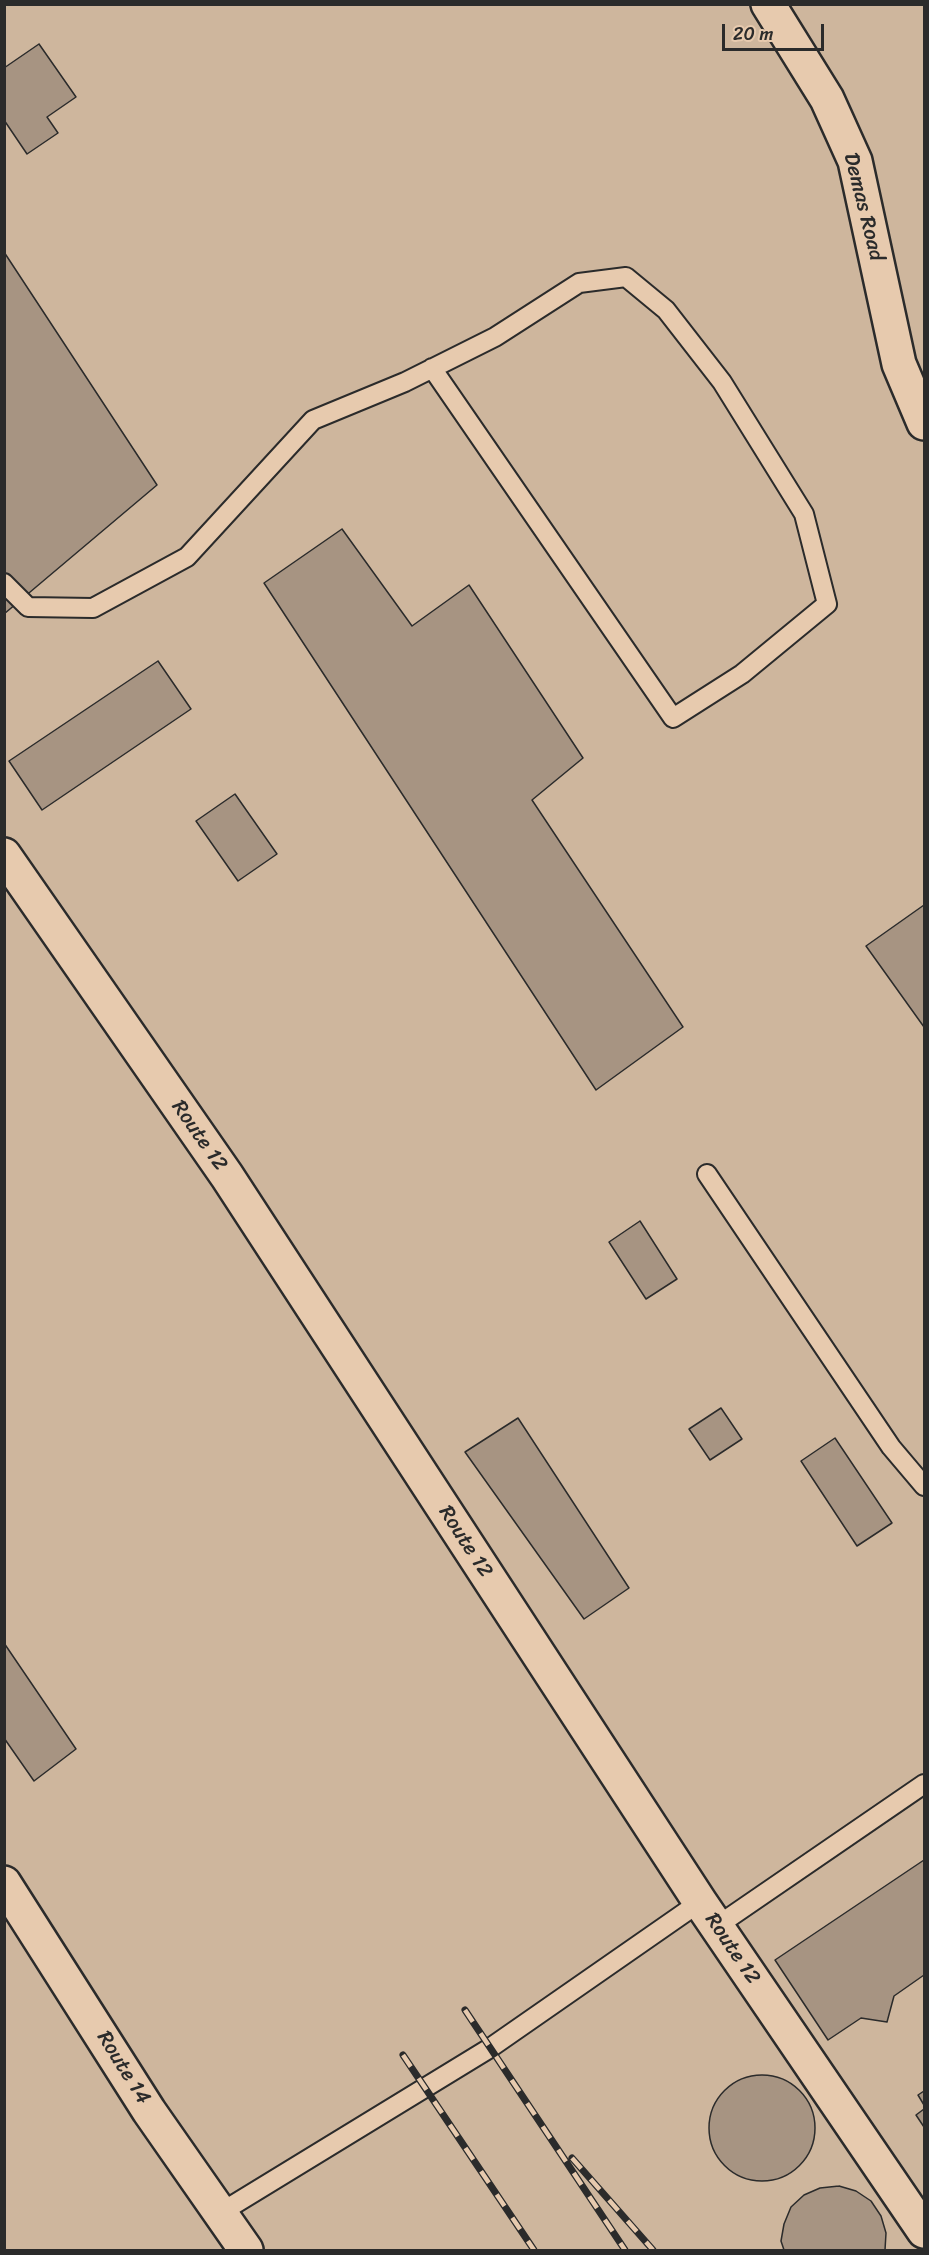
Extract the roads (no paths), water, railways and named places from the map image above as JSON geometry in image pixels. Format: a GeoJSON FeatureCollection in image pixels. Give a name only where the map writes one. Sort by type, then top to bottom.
{"type":"FeatureCollection","features":[{"type":"Feature","properties":{"kind":"street","name":"Demas Road"},"geometry":{"type":"LineString","coordinates":[[768,4],[826,99],[855,161],[899,364],[924,423]]}},
{"type":"Feature","properties":{"kind":"street","name":"Route 12"},"geometry":{"type":"LineString","coordinates":[[4,855],[227,1176],[708,1914],[924,2231]]}},
{"type":"Feature","properties":{"kind":"street","name":"Route 14"},"geometry":{"type":"LineString","coordinates":[[4,1883],[149,2110],[246,2250]]}},
{"type":"Feature","properties":{"kind":"lane"},"geometry":{"type":"LineString","coordinates":[[4,583],[28,608],[93,608],[187,557],[313,420],[432,368],[495,337],[579,283],[626,277],[666,310],[722,382],[799,505],[804,514],[827,604],[742,674],[674,718],[432,368]]}},
{"type":"Feature","properties":{"kind":"lane"},"geometry":{"type":"LineString","coordinates":[[707,1174],[891,1447],[924,1486]]}},
{"type":"Feature","properties":{"kind":"lane"},"geometry":{"type":"LineString","coordinates":[[220,2213],[924,1784]]}},
{"type":"Feature","properties":{"kind":"railway"},"geometry":{"type":"LineString","coordinates":[[465,2010],[625,2250]]}},
{"type":"Feature","properties":{"kind":"railway"},"geometry":{"type":"LineString","coordinates":[[403,2055],[534,2250]]}},
{"type":"Feature","properties":{"kind":"railway"},"geometry":{"type":"LineString","coordinates":[[572,2158],[653,2250]]}}]}
